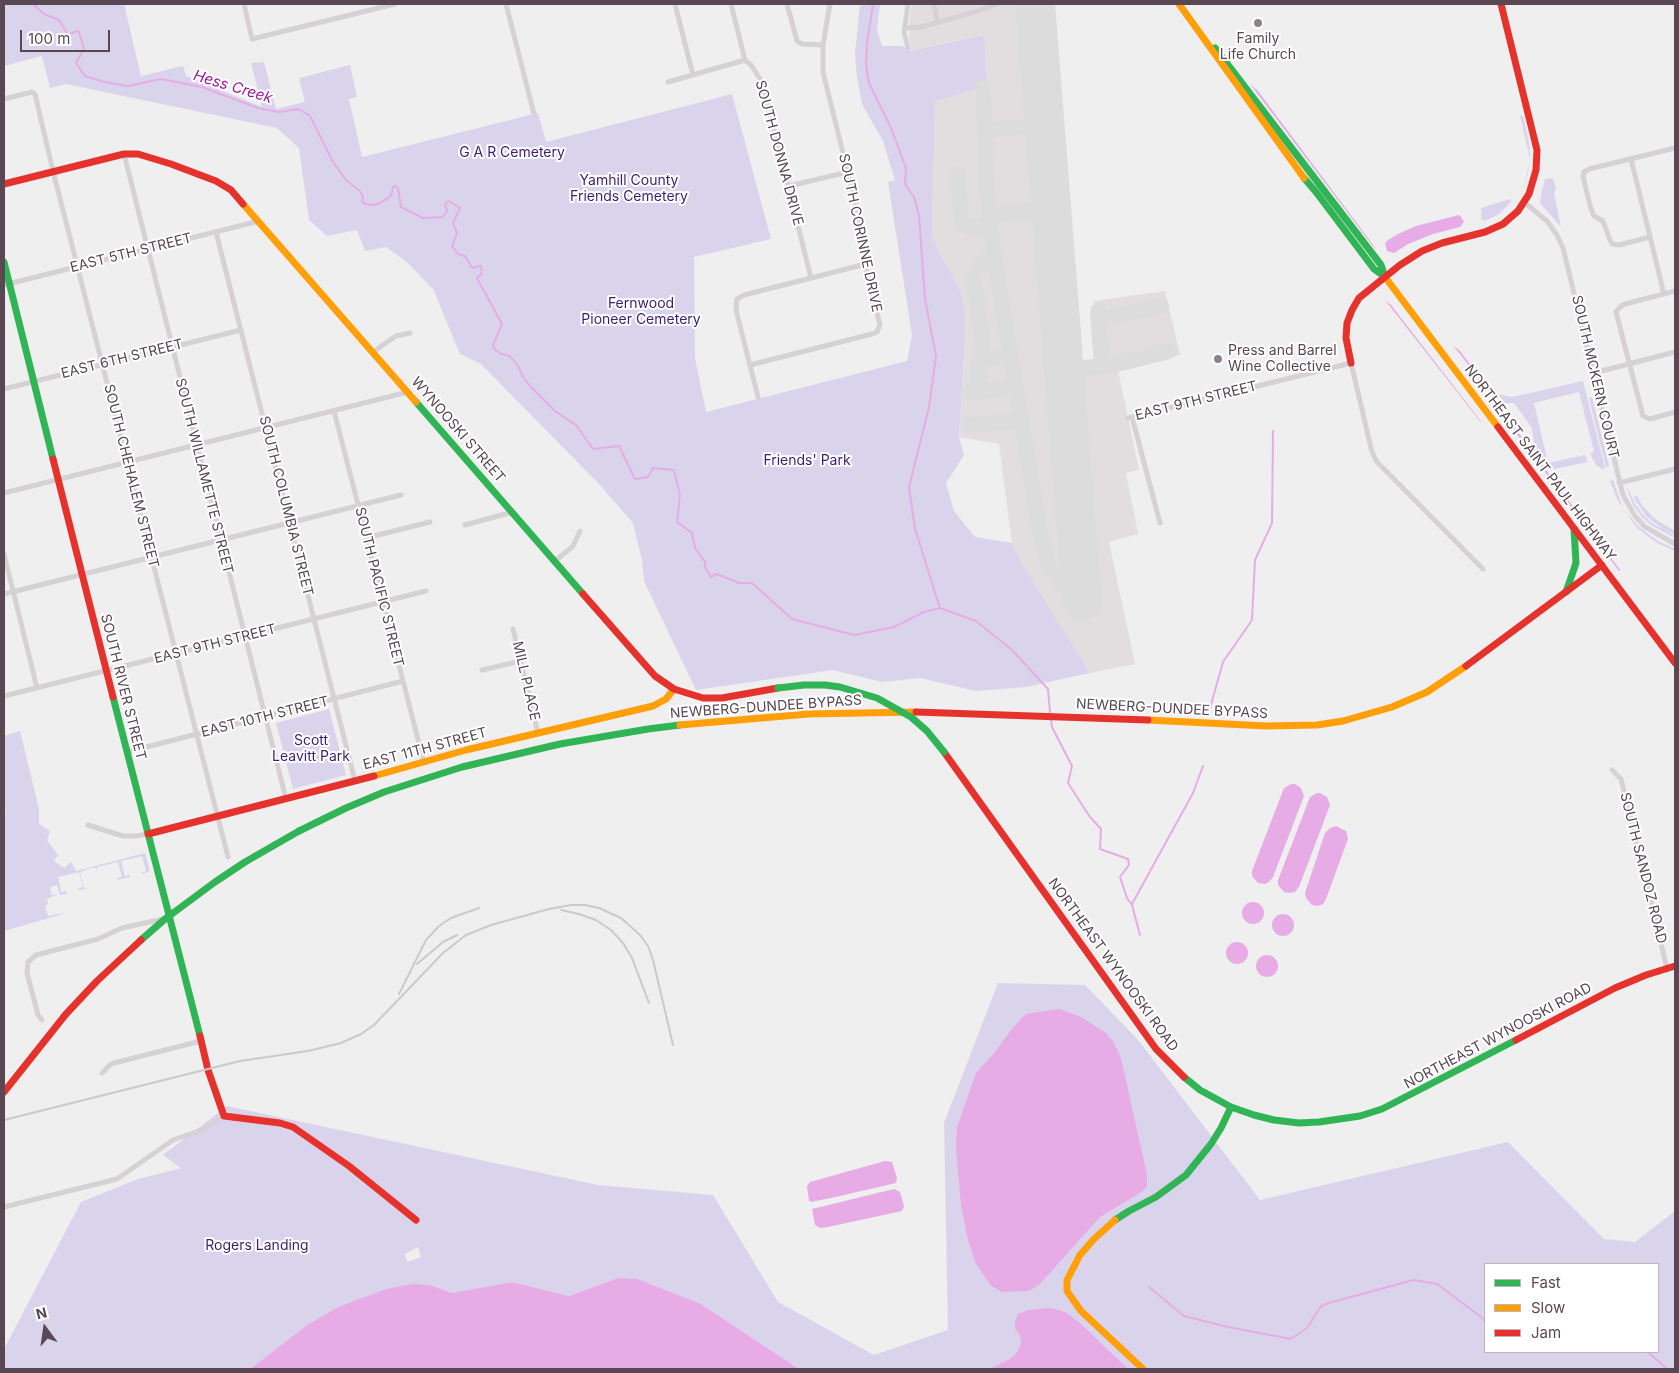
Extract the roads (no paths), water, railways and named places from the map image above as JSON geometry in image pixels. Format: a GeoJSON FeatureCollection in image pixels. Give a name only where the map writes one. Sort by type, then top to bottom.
{"type":"FeatureCollection","features":[{"type":"Feature","properties":{"kind":"main road","name":"NORTHEAST SAINT PAUL HIGHWAY"},"geometry":{"type":"LineString","coordinates":[[1179,4],[1200,32],[1206,45],[1300,174],[1316,192],[1374,270],[1384,277],[1675,663]]}},
{"type":"Feature","properties":{"kind":"main road"},"geometry":{"type":"LineString","coordinates":[[1351,363],[1346,338],[1349,317],[1359,298],[1400,265],[1422,251],[1442,243],[1485,232],[1503,224],[1514,214],[1529,194],[1536,175],[1537,150],[1501,4]]}},
{"type":"Feature","properties":{"kind":"main road"},"geometry":{"type":"LineString","coordinates":[[4,184],[124,154]]}},
{"type":"Feature","properties":{"kind":"main road","name":"WYNOOSKI STREET"},"geometry":{"type":"LineString","coordinates":[[124,154],[138,154],[156,159],[216,181],[231,190],[655,676],[674,689],[694,696],[717,698],[778,688]]}},
{"type":"Feature","properties":{"kind":"main road","name":"SOUTH RIVER STREET"},"geometry":{"type":"LineString","coordinates":[[4,262],[6,284],[34,382],[201,1041],[214,1091],[224,1116]]}},
{"type":"Feature","properties":{"kind":"main road"},"geometry":{"type":"LineString","coordinates":[[1566,592],[1576,563],[1574,529]]}},
{"type":"Feature","properties":{"kind":"main road","name":"NEWBERG-DUNDEE BYPASS"},"geometry":{"type":"LineString","coordinates":[[4,1092],[66,1014],[97,981],[165,919],[214,882],[299,830],[346,808],[421,779],[477,763],[560,744],[648,729],[717,721],[859,712],[935,712],[1292,726],[1317,725],[1368,715],[1416,696],[1440,684],[1602,565]]}},
{"type":"Feature","properties":{"kind":"main road","name":"NORTHEAST WYNOOSKI ROAD"},"geometry":{"type":"LineString","coordinates":[[778,688],[804,685],[840,687],[877,698],[911,717],[927,730],[1156,1049],[1181,1075],[1200,1090],[1231,1107],[1260,1116],[1299,1122],[1326,1122],[1360,1116],[1398,1102],[1616,988],[1646,974],[1675,966]]}},
{"type":"Feature","properties":{"kind":"main road","name":"EAST 11TH STREET"},"geometry":{"type":"LineString","coordinates":[[148,834],[355,781],[466,750],[653,706],[666,699],[674,689]]}},
{"type":"Feature","properties":{"kind":"main road"},"geometry":{"type":"LineString","coordinates":[[1143,1369],[1081,1311],[1067,1291],[1068,1280],[1080,1255],[1110,1224],[1129,1211],[1156,1197],[1186,1175],[1211,1144],[1231,1107]]}},
{"type":"Feature","properties":{"kind":"main road"},"geometry":{"type":"LineString","coordinates":[[224,1116],[280,1123],[293,1127],[349,1166],[416,1220]]}},
{"type":"Feature","properties":{"kind":"street"},"geometry":{"type":"LineString","coordinates":[[244,4],[252,39],[395,4]]}},
{"type":"Feature","properties":{"kind":"street"},"geometry":{"type":"LineString","coordinates":[[506,4],[534,114]]}},
{"type":"Feature","properties":{"kind":"street"},"geometry":{"type":"LineString","coordinates":[[675,4],[692,76]]}},
{"type":"Feature","properties":{"kind":"street","name":"SOUTH DONNA DRIVE"},"geometry":{"type":"LineString","coordinates":[[731,4],[745,60],[751,65],[762,82],[811,278]]}},
{"type":"Feature","properties":{"kind":"street"},"geometry":{"type":"LineString","coordinates":[[787,4],[797,41],[802,44],[823,45]]}},
{"type":"Feature","properties":{"kind":"street","name":"SOUTH CORINNE DRIVE"},"geometry":{"type":"LineString","coordinates":[[750,365],[877,332],[879,328],[880,321],[861,247],[860,222],[825,80],[823,45],[830,4]]}},
{"type":"Feature","properties":{"kind":"street"},"geometry":{"type":"LineString","coordinates":[[908,4],[905,28],[908,48]]}},
{"type":"Feature","properties":{"kind":"street"},"geometry":{"type":"LineString","coordinates":[[934,4],[937,22]]}},
{"type":"Feature","properties":{"kind":"street"},"geometry":{"type":"LineString","coordinates":[[905,28],[937,22],[979,7],[998,4]]}},
{"type":"Feature","properties":{"kind":"street"},"geometry":{"type":"LineString","coordinates":[[668,82],[745,60]]}},
{"type":"Feature","properties":{"kind":"street","name":"SOUTH CHEHALEM STREET"},"geometry":{"type":"LineString","coordinates":[[4,99],[32,92],[36,94],[53,171],[228,857]]}},
{"type":"Feature","properties":{"kind":"street"},"geometry":{"type":"LineString","coordinates":[[1650,237],[1619,245],[1612,244],[1603,221],[1594,216],[1582,177],[1584,172],[1589,169],[1675,148]]}},
{"type":"Feature","properties":{"kind":"street","name":"SOUTH WILLAMETTE STREET"},"geometry":{"type":"LineString","coordinates":[[124,154],[286,799]]}},
{"type":"Feature","properties":{"kind":"street"},"geometry":{"type":"LineString","coordinates":[[1631,159],[1664,294]]}},
{"type":"Feature","properties":{"kind":"street"},"geometry":{"type":"LineString","coordinates":[[789,186],[848,172]]}},
{"type":"Feature","properties":{"kind":"street","name":"SOUTH MCKERN COURT"},"geometry":{"type":"LineString","coordinates":[[1524,202],[1547,221],[1563,248],[1619,483],[1628,505],[1645,527],[1675,544]]}},
{"type":"Feature","properties":{"kind":"street","name":"EAST 5TH STREET"},"geometry":{"type":"LineString","coordinates":[[6,284],[258,221]]}},
{"type":"Feature","properties":{"kind":"street","name":"SOUTH COLUMBIA STREET"},"geometry":{"type":"LineString","coordinates":[[216,232],[355,781]]}},
{"type":"Feature","properties":{"kind":"street"},"geometry":{"type":"LineString","coordinates":[[758,397],[736,310],[737,299],[744,294],[866,264]]}},
{"type":"Feature","properties":{"kind":"street"},"geometry":{"type":"LineString","coordinates":[[1675,291],[1624,304],[1616,312],[1643,416],[1650,418],[1675,412]]}},
{"type":"Feature","properties":{"kind":"street","name":"EAST 6TH STREET"},"geometry":{"type":"LineString","coordinates":[[4,389],[241,330]]}},
{"type":"Feature","properties":{"kind":"street"},"geometry":{"type":"LineString","coordinates":[[373,352],[396,336],[410,333]]}},
{"type":"Feature","properties":{"kind":"street"},"geometry":{"type":"LineString","coordinates":[[1594,373],[1675,352]]}},
{"type":"Feature","properties":{"kind":"street"},"geometry":{"type":"LineString","coordinates":[[1351,363],[1372,452],[1377,462],[1483,568]]}},
{"type":"Feature","properties":{"kind":"street","name":"EAST 9TH STREET"},"geometry":{"type":"LineString","coordinates":[[1160,523],[1130,417],[1351,363]]}},
{"type":"Feature","properties":{"kind":"street"},"geometry":{"type":"LineString","coordinates":[[4,493],[409,392]]}},
{"type":"Feature","properties":{"kind":"street","name":"SOUTH PACIFIC STREET"},"geometry":{"type":"LineString","coordinates":[[334,411],[424,762]]}},
{"type":"Feature","properties":{"kind":"street"},"geometry":{"type":"LineString","coordinates":[[1619,483],[1675,469]]}},
{"type":"Feature","properties":{"kind":"street"},"geometry":{"type":"LineString","coordinates":[[4,594],[401,495]]}},
{"type":"Feature","properties":{"kind":"street"},"geometry":{"type":"LineString","coordinates":[[465,525],[513,512]]}},
{"type":"Feature","properties":{"kind":"street"},"geometry":{"type":"LineString","coordinates":[[366,538],[430,522]]}},
{"type":"Feature","properties":{"kind":"street"},"geometry":{"type":"LineString","coordinates":[[555,561],[573,546],[580,531]]}},
{"type":"Feature","properties":{"kind":"street"},"geometry":{"type":"LineString","coordinates":[[4,554],[37,688]]}},
{"type":"Feature","properties":{"kind":"street","name":"EAST 9TH STREET"},"geometry":{"type":"LineString","coordinates":[[4,696],[426,591]]}},
{"type":"Feature","properties":{"kind":"street","name":"MILL PLACE"},"geometry":{"type":"LineString","coordinates":[[513,629],[538,733]]}},
{"type":"Feature","properties":{"kind":"street"},"geometry":{"type":"LineString","coordinates":[[482,670],[521,661]]}},
{"type":"Feature","properties":{"kind":"street","name":"EAST 10TH STREET"},"geometry":{"type":"LineString","coordinates":[[127,752],[403,681]]}},
{"type":"Feature","properties":{"kind":"street","name":"SOUTH SANDOZ ROAD"},"geometry":{"type":"LineString","coordinates":[[1612,770],[1621,779],[1640,865],[1649,893],[1667,969]]}},
{"type":"Feature","properties":{"kind":"street"},"geometry":{"type":"LineString","coordinates":[[88,824],[123,836],[148,834]]}},
{"type":"Feature","properties":{"kind":"street"},"geometry":{"type":"LineString","coordinates":[[42,1020],[38,1015],[27,973],[28,962],[36,955],[98,938],[122,928],[170,917]]}},
{"type":"Feature","properties":{"kind":"street"},"geometry":{"type":"LineString","coordinates":[[102,1074],[111,1064],[201,1041]]}},
{"type":"Feature","properties":{"kind":"street"},"geometry":{"type":"LineString","coordinates":[[4,1207],[117,1179],[172,1140],[202,1130],[224,1116]]}},
{"type":"Feature","properties":{"kind":"waterway","name":"Hess Creek"},"geometry":{"type":"LineString","coordinates":[[33,4],[44,14],[59,20],[68,35],[79,32],[84,49],[76,63],[85,76],[104,82],[128,86],[161,79],[202,87],[258,108],[279,112],[299,109],[310,116],[333,162],[346,180],[360,191],[363,197],[362,202],[375,205],[391,196],[395,186],[398,188],[401,207],[423,218],[443,217],[447,211],[445,204],[449,201],[460,208],[453,223],[457,233],[452,246],[458,254],[465,256],[472,268],[481,266],[482,273],[477,278],[502,324],[493,345],[495,350],[510,356],[531,387],[555,411],[576,425],[593,449],[619,446],[635,479],[648,477],[653,468],[674,470],[680,495],[677,522],[692,533],[695,548],[705,562],[705,567],[711,577],[717,574],[739,583],[752,583],[792,619],[854,635],[894,627],[924,612],[940,608],[976,621],[1012,650],[1048,689],[1050,713]]}},
{"type":"Feature","properties":{"kind":"waterway"},"geometry":{"type":"LineString","coordinates":[[873,4],[867,43],[866,65],[869,83],[891,128],[906,168],[905,183],[914,197],[919,215],[925,299],[936,356],[929,407],[909,487],[915,529],[940,608]]}},
{"type":"Feature","properties":{"kind":"waterway"},"geometry":{"type":"LineString","coordinates":[[1210,708],[1223,662],[1252,620],[1255,560],[1272,523],[1273,431]]}},
{"type":"Feature","properties":{"kind":"waterway","name":"Hess Creek"},"geometry":{"type":"LineString","coordinates":[[1051,720],[1052,727],[1072,766],[1068,783],[1090,817],[1101,829],[1100,849],[1128,859],[1129,865],[1120,877],[1127,898],[1132,905],[1140,935]]}},
{"type":"Feature","properties":{"kind":"waterway"},"geometry":{"type":"LineString","coordinates":[[1132,904],[1193,793],[1203,766]]}},
{"type":"Feature","properties":{"kind":"waterway"},"geometry":{"type":"LineString","coordinates":[[1149,1287],[1184,1316],[1228,1327],[1291,1339],[1307,1328],[1321,1306],[1414,1280],[1437,1284],[1484,1321]]}},
{"type":"Feature","properties":{"kind":"waterway"},"geometry":{"type":"LineString","coordinates":[[1649,1353],[1667,1369]]}},
{"type":"Feature","properties":{"kind":"railway"},"geometry":{"type":"LineString","coordinates":[[4,1120],[240,1061],[308,1051],[341,1043],[361,1034],[374,1025],[443,953],[466,935],[491,925],[571,905],[599,908],[621,918],[640,935],[648,946],[653,960],[673,1045]]}},
{"type":"Feature","properties":{"kind":"railway"},"geometry":{"type":"LineString","coordinates":[[399,994],[426,940],[439,926],[451,918],[479,908]]}},
{"type":"Feature","properties":{"kind":"railway"},"geometry":{"type":"LineString","coordinates":[[561,910],[596,920],[611,930],[623,943],[632,958],[649,1003]]}},
{"type":"Feature","properties":{"kind":"railway"},"geometry":{"type":"LineString","coordinates":[[417,964],[443,942],[457,935]]}},
{"type":"Feature","properties":{"kind":"place","name":"Family Life Church"},"geometry":{"type":"Point","coordinates":[1258,23]}},
{"type":"Feature","properties":{"kind":"place","name":"Press and Barrel Wine Collective"},"geometry":{"type":"Point","coordinates":[1218,359]}},
{"type":"Feature","properties":{"kind":"park label","name":"G A R Cemetery"},"geometry":{"type":"Point","coordinates":[512,153]}},
{"type":"Feature","properties":{"kind":"park label","name":"Yamhill County Friends Cemetery"},"geometry":{"type":"Point","coordinates":[629,190]}},
{"type":"Feature","properties":{"kind":"park label","name":"Fernwood Pioneer Cemetery"},"geometry":{"type":"Point","coordinates":[641,312]}},
{"type":"Feature","properties":{"kind":"park label","name":"Friends' Park"},"geometry":{"type":"Point","coordinates":[807,461]}},
{"type":"Feature","properties":{"kind":"park label","name":"Scott Leavitt Park"},"geometry":{"type":"Point","coordinates":[311,750]}},
{"type":"Feature","properties":{"kind":"park label","name":"Rogers Landing"},"geometry":{"type":"Point","coordinates":[257,1246]}}]}
